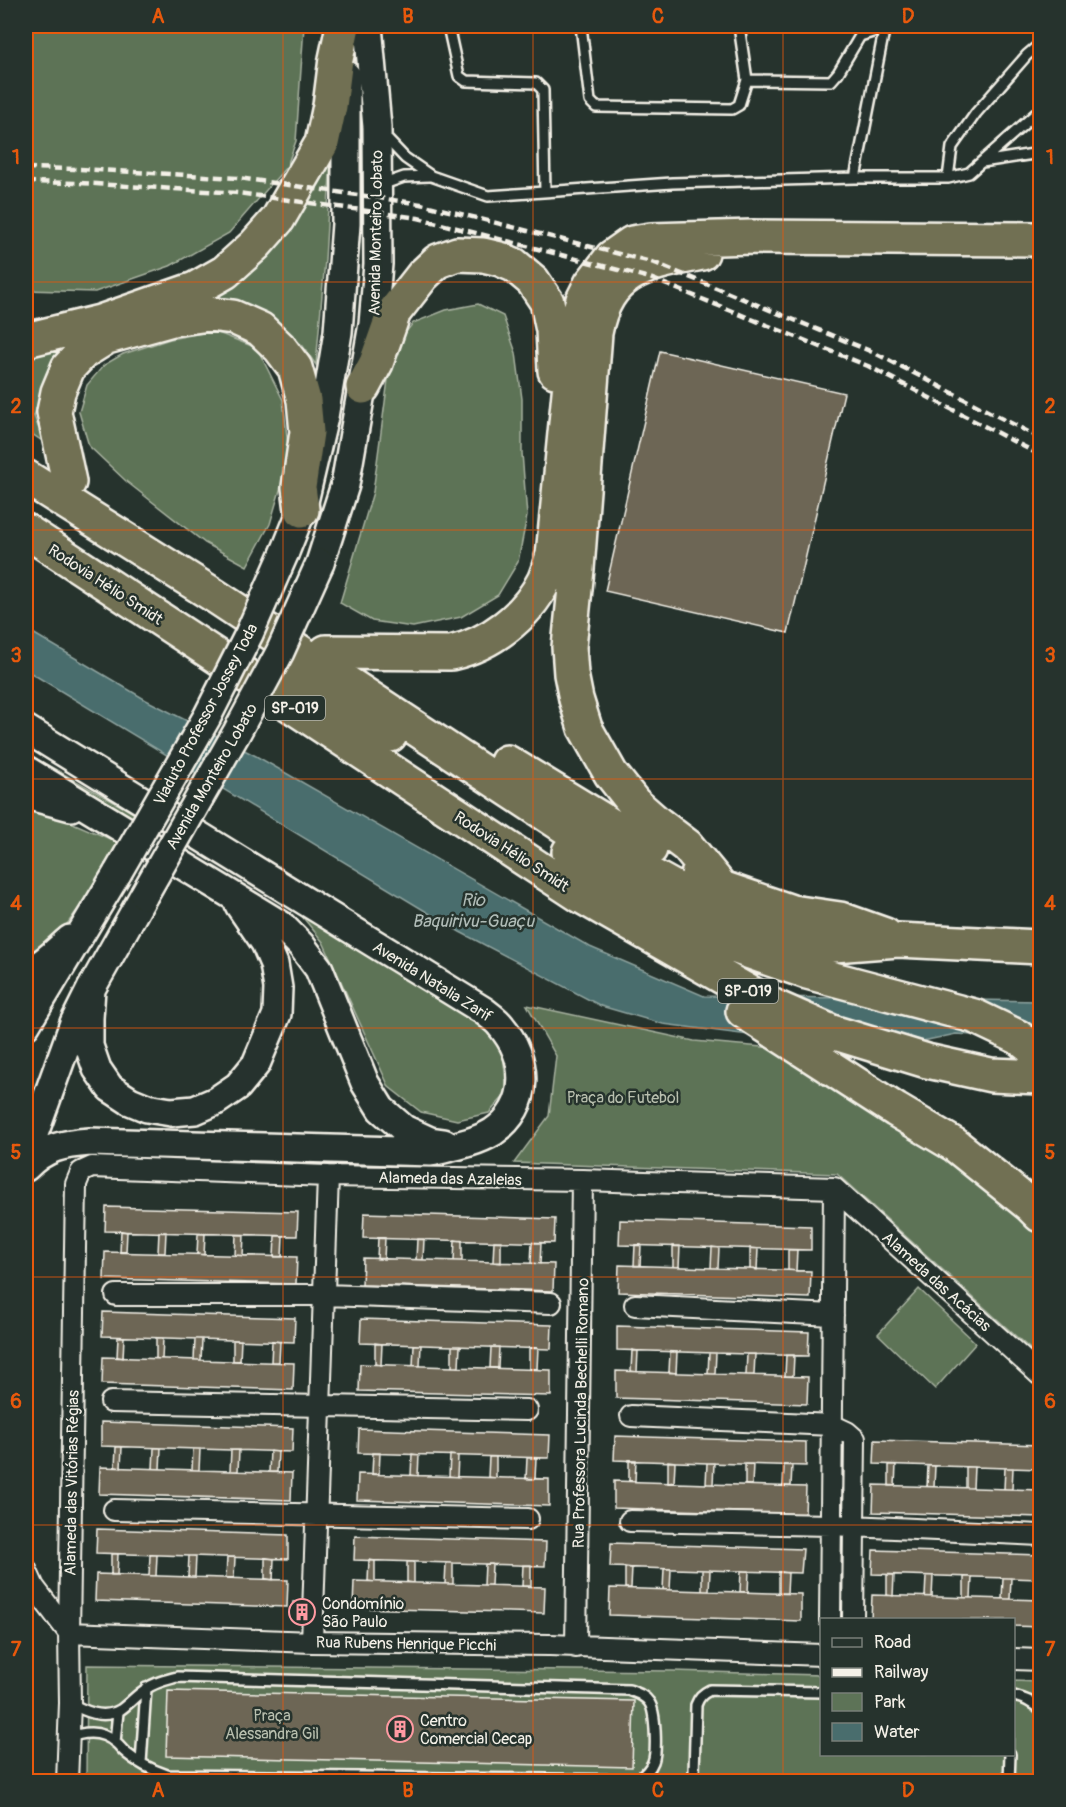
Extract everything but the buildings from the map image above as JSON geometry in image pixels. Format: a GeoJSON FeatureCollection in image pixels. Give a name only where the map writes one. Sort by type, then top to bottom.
{"type":"FeatureCollection","features":[{"type":"Feature","properties":{"kind":"highway"},"geometry":{"type":"LineString","coordinates":[[26,340],[100,322],[195,289],[225,272],[255,245],[278,219],[322,143],[344,26]]}},
{"type":"Feature","properties":{"kind":"highway"},"geometry":{"type":"LineString","coordinates":[[722,888],[687,846],[634,802],[611,774],[585,728],[576,699],[568,647],[578,558],[595,333],[603,305],[618,283],[637,270],[662,261],[741,245],[752,237]]}},
{"type":"Feature","properties":{"kind":"highway"},"geometry":{"type":"LineString","coordinates":[[327,652],[451,654],[470,649],[498,634],[527,608],[544,581],[553,555],[576,322],[583,300],[598,272],[612,257],[632,243],[651,240],[752,237],[1041,239]]}},
{"type":"Feature","properties":{"kind":"highway"},"geometry":{"type":"LineString","coordinates":[[363,387],[376,363],[394,312],[423,275],[438,261],[457,254],[483,255],[514,265],[533,282],[547,302],[553,330],[561,480]]}},
{"type":"Feature","properties":{"kind":"highway"},"geometry":{"type":"LineString","coordinates":[[69,482],[54,412],[58,392],[68,368],[83,352],[107,337],[172,319],[209,314],[233,316],[260,329],[280,348],[295,368],[300,384],[307,432],[299,487],[302,510]]}},
{"type":"Feature","properties":{"kind":"highway","name":"SP-019"},"geometry":{"type":"LineString","coordinates":[[26,453],[327,652],[640,844],[722,888],[792,912],[840,920],[898,940]]}},
{"type":"Feature","properties":{"kind":"highway","name":"SP-019"},"geometry":{"type":"LineString","coordinates":[[26,477],[212,594],[573,832],[694,898],[763,928],[834,945],[898,940],[1041,947]]}},
{"type":"Feature","properties":{"kind":"highway","name":"Rodovia Hélio Smidt"},"geometry":{"type":"LineString","coordinates":[[26,531],[573,890],[776,1007],[832,1032],[927,1061],[991,1075],[1041,1077]]}},
{"type":"Feature","properties":{"kind":"highway"},"geometry":{"type":"LineString","coordinates":[[212,594],[243,633],[323,685],[360,717]]}},
{"type":"Feature","properties":{"kind":"highway"},"geometry":{"type":"LineString","coordinates":[[182,634],[237,643],[318,697],[360,717],[392,736],[653,906],[734,946],[807,972],[974,1016],[1018,1037],[1041,1054]]}},
{"type":"Feature","properties":{"kind":"highway"},"geometry":{"type":"LineString","coordinates":[[573,890],[706,989],[955,1145],[1041,1215]]}},
{"type":"Feature","properties":{"kind":"main road","name":"Avenida Monteiro Lobato"},"geometry":{"type":"LineString","coordinates":[[285,552],[302,510],[324,417],[338,332],[346,224],[344,26]]}},
{"type":"Feature","properties":{"kind":"main road","name":"Avenida Monteiro Lobato"},"geometry":{"type":"LineString","coordinates":[[26,1156],[74,1023],[280,652],[320,563],[345,485],[373,324],[378,264],[377,127],[368,26]]}},
{"type":"Feature","properties":{"kind":"main road","name":"Viaduto Professor Jossey Toda"},"geometry":{"type":"LineString","coordinates":[[89,922],[207,717],[249,634],[285,552]]}},
{"type":"Feature","properties":{"kind":"main road","name":"Avenida Natalia Zarif"},"geometry":{"type":"LineString","coordinates":[[26,729],[484,1011],[500,1024],[514,1044],[520,1064],[523,1089],[510,1117],[491,1132],[460,1145],[431,1152],[90,1142],[71,1143],[52,1148],[36,1157],[26,1167]]}},
{"type":"Feature","properties":{"kind":"main road"},"geometry":{"type":"LineString","coordinates":[[26,770],[281,925],[302,945],[319,969],[365,1083],[381,1109],[404,1130],[430,1141],[460,1145]]}},
{"type":"Feature","properties":{"kind":"main road"},"geometry":{"type":"LineString","coordinates":[[26,795],[106,817]]}},
{"type":"Feature","properties":{"kind":"main road"},"geometry":{"type":"LineString","coordinates":[[91,989],[88,1018],[89,1046],[97,1069],[110,1089],[138,1105],[171,1112],[195,1110],[216,1101],[238,1086],[256,1064],[267,1041],[277,1014],[278,988],[274,964],[265,943],[250,919],[229,893]]}},
{"type":"Feature","properties":{"kind":"main road"},"geometry":{"type":"LineString","coordinates":[[26,972],[52,956],[89,922]]}},
{"type":"Feature","properties":{"kind":"main road"},"geometry":{"type":"LineString","coordinates":[[26,1025],[89,922]]}},
{"type":"Feature","properties":{"kind":"street","name":"Alameda das Azaleias"},"geometry":{"type":"LineString","coordinates":[[76,1184],[81,1172],[92,1167],[328,1176],[582,1179],[834,1188]]}},
{"type":"Feature","properties":{"kind":"street"},"geometry":{"type":"LineString","coordinates":[[312,1642],[328,1176]]}},
{"type":"Feature","properties":{"kind":"street","name":"Rua Professora Lucinda Bechelli Romano"},"geometry":{"type":"LineString","coordinates":[[576,1647],[582,1179]]}},
{"type":"Feature","properties":{"kind":"street","name":"Alameda das Vitórias Régias"},"geometry":{"type":"LineString","coordinates":[[67,1782],[76,1184]]}},
{"type":"Feature","properties":{"kind":"street"},"geometry":{"type":"LineString","coordinates":[[830,1618],[834,1188]]}},
{"type":"Feature","properties":{"kind":"street","name":"Alameda das Acácias"},"geometry":{"type":"LineString","coordinates":[[834,1188],[1041,1375]]}},
{"type":"Feature","properties":{"kind":"street"},"geometry":{"type":"LineString","coordinates":[[116,1295],[325,1295],[551,1303]]}},
{"type":"Feature","properties":{"kind":"street"},"geometry":{"type":"LineString","coordinates":[[635,1305],[832,1315]]}},
{"type":"Feature","properties":{"kind":"street"},"geometry":{"type":"LineString","coordinates":[[111,1402],[527,1410]]}},
{"type":"Feature","properties":{"kind":"street"},"geometry":{"type":"LineString","coordinates":[[631,1416],[832,1425],[847,1432],[855,1439],[853,1618]]}},
{"type":"Feature","properties":{"kind":"street"},"geometry":{"type":"LineString","coordinates":[[114,1510],[528,1519]]}},
{"type":"Feature","properties":{"kind":"street"},"geometry":{"type":"LineString","coordinates":[[630,1521],[855,1526],[1041,1535]]}},
{"type":"Feature","properties":{"kind":"street"},"geometry":{"type":"LineString","coordinates":[[26,1569],[34,1587],[69,1633]]}},
{"type":"Feature","properties":{"kind":"street","name":"Rua Rubens Henrique Picchi"},"geometry":{"type":"LineString","coordinates":[[69,1633],[312,1642],[674,1649],[820,1655]]}},
{"type":"Feature","properties":{"kind":"street"},"geometry":{"type":"LineString","coordinates":[[1015,1659],[1041,1660]]}},
{"type":"Feature","properties":{"kind":"lane"},"geometry":{"type":"LineString","coordinates":[[448,26],[459,76],[466,81],[536,83],[543,90],[545,192]]}},
{"type":"Feature","properties":{"kind":"lane"},"geometry":{"type":"LineString","coordinates":[[582,26],[590,101],[596,107],[732,109],[739,105],[747,80],[740,26]]}},
{"type":"Feature","properties":{"kind":"lane"},"geometry":{"type":"LineString","coordinates":[[855,178],[885,27]]}},
{"type":"Feature","properties":{"kind":"lane"},"geometry":{"type":"LineString","coordinates":[[747,80],[831,81],[860,36],[885,27]]}},
{"type":"Feature","properties":{"kind":"lane"},"geometry":{"type":"LineString","coordinates":[[948,178],[952,147],[976,113],[1027,55],[1041,44]]}},
{"type":"Feature","properties":{"kind":"lane"},"geometry":{"type":"LineString","coordinates":[[378,187],[404,177],[417,175],[431,176],[488,196],[672,183],[948,178],[969,173],[1041,110]]}},
{"type":"Feature","properties":{"kind":"lane"},"geometry":{"type":"LineString","coordinates":[[377,127],[405,158],[431,176]]}},
{"type":"Feature","properties":{"kind":"lane"},"geometry":{"type":"LineString","coordinates":[[982,162],[1041,153]]}},
{"type":"Feature","properties":{"kind":"lane"},"geometry":{"type":"LineString","coordinates":[[68,1738],[92,1732],[103,1735],[141,1763],[167,1775],[638,1780],[649,1770],[654,1760],[654,1715],[651,1704],[643,1695],[629,1690],[177,1677],[146,1688],[117,1712],[94,1714],[69,1703]]}},
{"type":"Feature","properties":{"kind":"lane"},"geometry":{"type":"LineString","coordinates":[[141,1763],[146,1688]]}},
{"type":"Feature","properties":{"kind":"lane"},"geometry":{"type":"LineString","coordinates":[[700,1782],[694,1773],[696,1705],[704,1693],[710,1690],[820,1692]]}},
{"type":"Feature","properties":{"kind":"lane"},"geometry":{"type":"LineString","coordinates":[[1015,1696],[1034,1703],[1041,1710]]}},
{"type":"Feature","properties":{"kind":"lane"},"geometry":{"type":"LineString","coordinates":[[115,1742],[117,1712]]}},
{"type":"Feature","properties":{"kind":"lane"},"geometry":{"type":"LineString","coordinates":[[1009,1782],[1010,1756]]}},
{"type":"Feature","properties":{"kind":"green space"},"geometry":{"type":"Polygon","coordinates":[[[26,26],[304,26],[296,141],[287,166],[229,233],[170,266],[95,292],[26,290],[26,26]]]}},
{"type":"Feature","properties":{"kind":"green space"},"geometry":{"type":"Polygon","coordinates":[[[333,121],[316,365],[303,346],[271,318],[243,306],[52,369],[44,383],[34,416],[44,442],[26,430],[26,351],[212,283],[333,121]]]}},
{"type":"Feature","properties":{"kind":"green space"},"geometry":{"type":"Polygon","coordinates":[[[478,304],[503,316],[516,353],[522,399],[522,453],[527,516],[518,562],[498,595],[461,617],[413,627],[372,621],[340,603],[373,492],[392,350],[413,323],[446,310],[478,304]]]}},
{"type":"Feature","properties":{"kind":"green space"},"geometry":{"type":"Polygon","coordinates":[[[213,331],[257,348],[283,400],[288,446],[285,473],[270,524],[247,566],[205,543],[127,482],[89,446],[79,412],[87,385],[104,365],[123,354],[170,339],[213,331]]]}},
{"type":"Feature","properties":{"kind":"green space"},"geometry":{"type":"Polygon","coordinates":[[[26,753],[141,817],[135,826],[26,765],[26,753]]]}},
{"type":"Feature","properties":{"kind":"green space"},"geometry":{"type":"Polygon","coordinates":[[[26,806],[47,812],[122,844],[110,865],[57,938],[26,961],[26,806]]]}},
{"type":"Feature","properties":{"kind":"green space"},"geometry":{"type":"Polygon","coordinates":[[[300,914],[447,998],[502,1044],[507,1093],[489,1113],[457,1120],[421,1112],[389,1087],[323,942],[300,914]]]}},
{"type":"Feature","properties":{"kind":"green space","name":"Praça do Futebol"},"geometry":{"type":"Polygon","coordinates":[[[527,1005],[694,1041],[773,1048],[977,1173],[1037,1234],[1040,1240],[1040,1358],[837,1174],[514,1163],[549,1116],[556,1056],[527,1005]]]}},
{"type":"Feature","properties":{"kind":"green space"},"geometry":{"type":"Polygon","coordinates":[[[919,1289],[976,1343],[935,1389],[878,1334],[919,1289]]]}},
{"type":"Feature","properties":{"kind":"green space","name":"Praça Alessandra Gil"},"geometry":{"type":"Polygon","coordinates":[[[87,1665],[673,1671],[820,1675],[820,1756],[1015,1756],[1015,1681],[1040,1682],[1040,1781],[86,1782],[87,1665]]]}},
{"type":"Feature","properties":{"kind":"water","name":"Rio Baquirivu-Guaçu"},"geometry":{"type":"Polygon","coordinates":[[[26,629],[146,700],[256,756],[590,947],[704,996],[1040,1001],[1040,1039],[956,1034],[918,1042],[757,1036],[663,1024],[601,1006],[460,932],[26,670],[26,629]]]}},
{"type":"Feature","properties":{"kind":"railway"},"geometry":{"type":"LineString","coordinates":[[26,168],[239,178],[421,204],[655,263],[875,353],[1040,438]]}},
{"type":"Feature","properties":{"kind":"railway"},"geometry":{"type":"LineString","coordinates":[[26,182],[238,193],[418,218],[650,278],[868,366],[1040,455]]}},
{"type":"Feature","properties":{"kind":"place","name":"Condomínio São Paulo"},"geometry":{"type":"Point","coordinates":[302,1612]}},
{"type":"Feature","properties":{"kind":"place","name":"Centro Comercial Cecap"},"geometry":{"type":"Point","coordinates":[400,1729]}}]}
